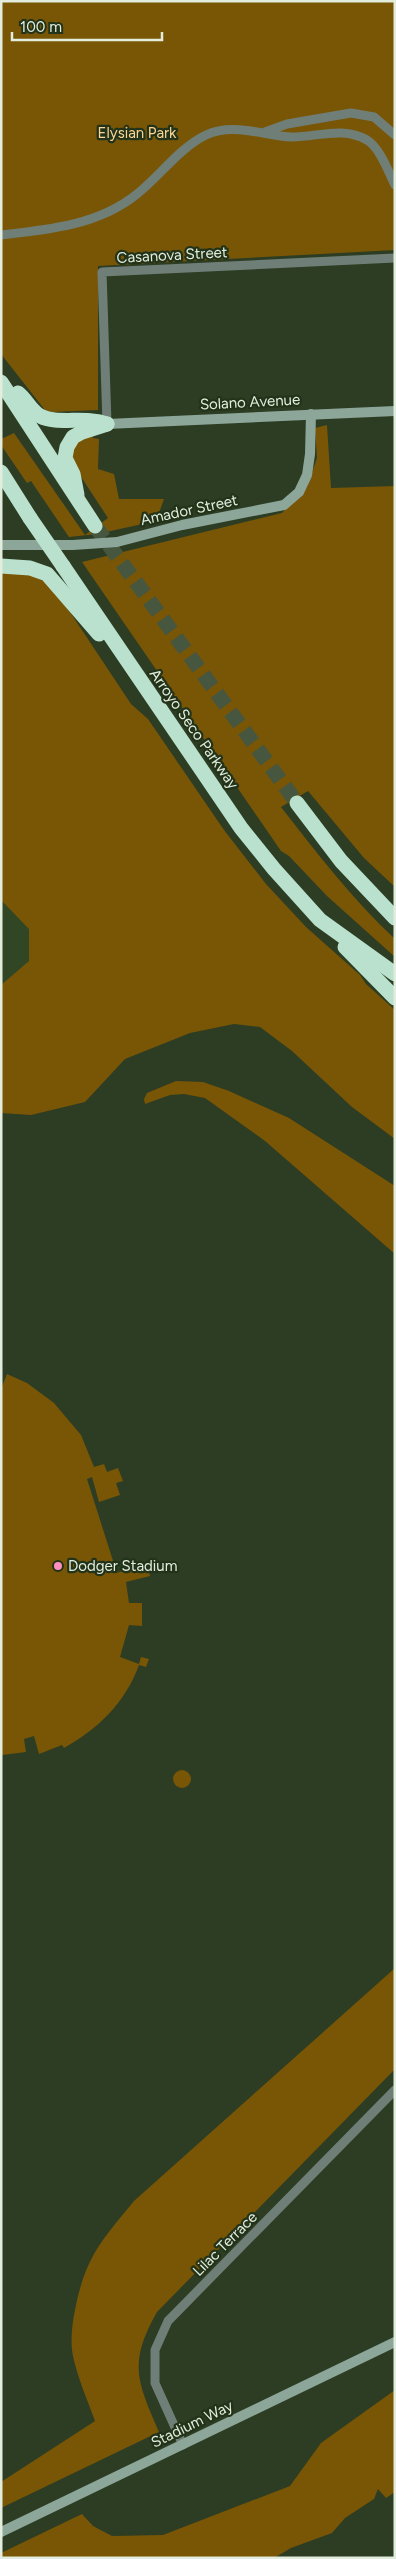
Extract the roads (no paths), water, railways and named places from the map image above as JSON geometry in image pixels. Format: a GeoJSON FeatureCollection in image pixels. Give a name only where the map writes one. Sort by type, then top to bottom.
{"type":"FeatureCollection","features":[{"type":"Feature","properties":{"kind":"highway"},"geometry":{"type":"LineString","coordinates":[[1,381],[21,395],[38,415],[47,419],[93,419],[107,424]]}},
{"type":"Feature","properties":{"kind":"highway"},"geometry":{"type":"LineString","coordinates":[[1,381],[95,526]]}},
{"type":"Feature","properties":{"kind":"highway"},"geometry":{"type":"LineString","coordinates":[[78,502],[73,474],[65,458],[67,447],[73,437],[107,424]]}},
{"type":"Feature","properties":{"kind":"highway","name":"Arroyo Seco Parkway"},"geometry":{"type":"LineString","coordinates":[[2,472],[30,518],[126,662],[241,828],[274,869],[320,920],[395,974]]}},
{"type":"Feature","properties":{"kind":"highway"},"geometry":{"type":"LineString","coordinates":[[1,566],[30,568],[47,574],[72,606],[126,662]]}},
{"type":"Feature","properties":{"kind":"highway"},"geometry":{"type":"LineString","coordinates":[[297,803],[341,861],[393,916]]}},
{"type":"Feature","properties":{"kind":"highway"},"geometry":{"type":"LineString","coordinates":[[320,920],[395,998]]}},
{"type":"Feature","properties":{"kind":"main road","name":"Solano Avenue"},"geometry":{"type":"LineString","coordinates":[[107,424],[395,411]]}},
{"type":"Feature","properties":{"kind":"main road","name":"Amador Street"},"geometry":{"type":"LineString","coordinates":[[1,545],[73,545],[117,542],[182,525],[284,505],[299,492],[306,475],[310,454],[311,414]]}},
{"type":"Feature","properties":{"kind":"main road","name":"Stadium Way"},"geometry":{"type":"LineString","coordinates":[[1,2532],[395,2342]]}},
{"type":"Feature","properties":{"kind":"street"},"geometry":{"type":"LineString","coordinates":[[264,132],[287,124],[351,112],[374,117],[395,135]]}},
{"type":"Feature","properties":{"kind":"street"},"geometry":{"type":"LineString","coordinates":[[1,235],[42,231],[71,225],[118,207],[138,194],[190,144],[207,135],[225,130],[292,136],[339,132],[356,135],[369,141],[395,185]]}},
{"type":"Feature","properties":{"kind":"street","name":"Casanova Street"},"geometry":{"type":"LineString","coordinates":[[107,424],[102,272],[395,258]]}},
{"type":"Feature","properties":{"kind":"street","name":"Lilac Terrace"},"geometry":{"type":"LineString","coordinates":[[184,2445],[155,2383],[155,2350],[168,2321],[395,2090]]}},
{"type":"Feature","properties":{"kind":"tunnel"},"geometry":{"type":"LineString","coordinates":[[95,526],[297,803]]}},
{"type":"Feature","properties":{"kind":"place","name":"Dodger Stadium"},"geometry":{"type":"Point","coordinates":[58,1566]}},
{"type":"Feature","properties":{"kind":"park label","name":"Elysian Park"},"geometry":{"type":"Point","coordinates":[137,133]}}]}
